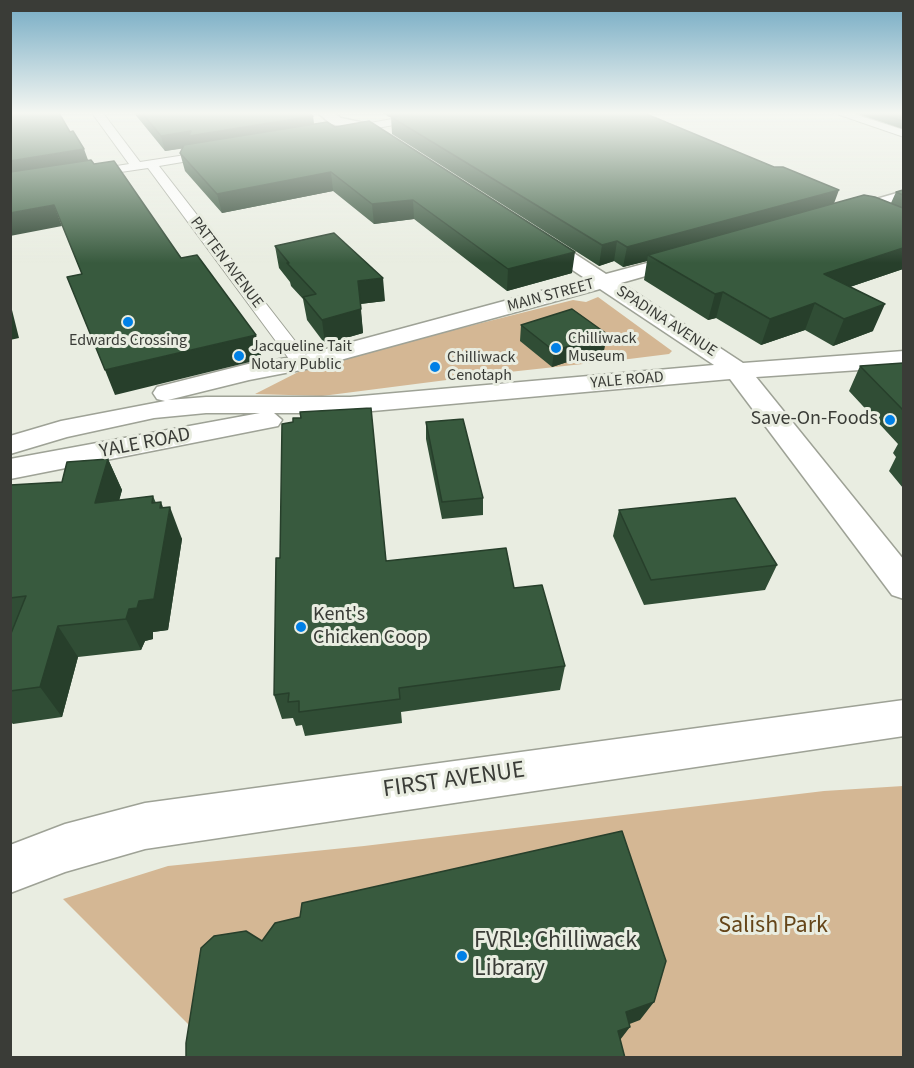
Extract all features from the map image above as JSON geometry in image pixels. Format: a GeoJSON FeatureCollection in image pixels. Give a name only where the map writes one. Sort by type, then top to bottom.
{"type":"FeatureCollection","features":[{"type":"Feature","properties":{"kind":"street"},"geometry":{"type":"LineString","coordinates":[[68,178],[157,163]]}},
{"type":"Feature","properties":{"kind":"street","name":"PATTEN AVENUE"},"geometry":{"type":"LineString","coordinates":[[144,165],[302,363]]}},
{"type":"Feature","properties":{"kind":"street"},"geometry":{"type":"LineString","coordinates":[[823,220],[903,196]]}},
{"type":"Feature","properties":{"kind":"street"},"geometry":{"type":"LineString","coordinates":[[838,203],[875,218]]}},
{"type":"Feature","properties":{"kind":"street","name":"SPADINA AVENUE"},"geometry":{"type":"LineString","coordinates":[[524,229],[718,356],[737,371],[903,586]]}},
{"type":"Feature","properties":{"kind":"street","name":"MAIN STREET"},"geometry":{"type":"LineString","coordinates":[[62,430],[155,396],[248,372],[302,363],[711,252]]}},
{"type":"Feature","properties":{"kind":"street","name":"YALE ROAD"},"geometry":{"type":"LineString","coordinates":[[10,445],[62,430],[154,410],[206,405],[246,407],[350,405],[737,371],[903,359]]}},
{"type":"Feature","properties":{"kind":"street","name":"MAIN STREET"},"geometry":{"type":"LineString","coordinates":[[10,464],[206,405],[267,384],[302,363]]}},
{"type":"Feature","properties":{"kind":"street","name":"YALE ROAD"},"geometry":{"type":"LineString","coordinates":[[10,469],[350,405]]}},
{"type":"Feature","properties":{"kind":"street","name":"FIRST AVENUE"},"geometry":{"type":"LineString","coordinates":[[10,869],[65,848],[145,825],[903,718]]}},
{"type":"Feature","properties":{"kind":"green space"},"geometry":{"type":"Polygon","coordinates":[[[598,297],[672,351],[669,354],[322,396],[255,394],[310,366],[573,300],[586,302],[598,297]]]}},
{"type":"Feature","properties":{"kind":"green space","name":"Salish Park"},"geometry":{"type":"Polygon","coordinates":[[[903,786],[903,1057],[198,1057],[204,1040],[63,899],[168,866],[364,846],[824,791],[903,786]]]}},
{"type":"Feature","properties":{"kind":"building"},"geometry":{"type":"Polygon","coordinates":[[[72,163],[115,163],[181,258],[197,255],[256,335],[105,370],[67,277],[82,274],[54,205],[10,213],[10,172],[72,163]]]}},
{"type":"Feature","properties":{"kind":"building"},"geometry":{"type":"Polygon","coordinates":[[[189,163],[435,163],[575,252],[508,269],[413,200],[372,204],[331,172],[217,194],[189,163]]]}},
{"type":"Feature","properties":{"kind":"building"},"geometry":{"type":"Polygon","coordinates":[[[467,163],[764,163],[774,167],[783,167],[839,190],[627,247],[617,241],[602,245],[467,163]]]}},
{"type":"Feature","properties":{"kind":"building"},"geometry":{"type":"Polygon","coordinates":[[[864,195],[903,208],[903,248],[824,274],[885,304],[844,319],[815,303],[770,319],[723,292],[715,294],[648,255],[864,195]]]}},
{"type":"Feature","properties":{"kind":"building"},"geometry":{"type":"Polygon","coordinates":[[[334,233],[383,278],[358,281],[361,309],[322,320],[303,297],[316,294],[287,263],[289,263],[275,246],[334,233]]]}},
{"type":"Feature","properties":{"kind":"building"},"geometry":{"type":"Polygon","coordinates":[[[572,309],[607,334],[554,351],[521,325],[572,309]]]}},
{"type":"Feature","properties":{"kind":"building"},"geometry":{"type":"Polygon","coordinates":[[[903,363],[903,410],[860,366],[903,363]]]}},
{"type":"Feature","properties":{"kind":"building"},"geometry":{"type":"Polygon","coordinates":[[[371,408],[386,561],[506,548],[514,588],[542,585],[565,666],[399,688],[400,699],[299,712],[299,701],[288,702],[289,693],[274,695],[276,558],[280,558],[282,424],[293,422],[293,418],[301,418],[300,412],[371,408]]]}},
{"type":"Feature","properties":{"kind":"building"},"geometry":{"type":"Polygon","coordinates":[[[463,419],[483,498],[442,502],[426,422],[463,419]]]}},
{"type":"Feature","properties":{"kind":"building"},"geometry":{"type":"Polygon","coordinates":[[[108,459],[95,503],[153,496],[152,503],[161,502],[160,508],[170,507],[154,599],[139,601],[137,608],[129,609],[126,619],[58,626],[40,687],[10,691],[10,636],[26,596],[10,598],[10,485],[62,482],[67,462],[108,459]]]}},
{"type":"Feature","properties":{"kind":"building"},"geometry":{"type":"Polygon","coordinates":[[[735,498],[777,565],[651,580],[619,510],[735,498]]]}},
{"type":"Feature","properties":{"kind":"building","name":"FVRL: Chilliwack Library"},"geometry":{"type":"Polygon","coordinates":[[[622,831],[666,961],[654,1002],[626,1012],[630,1027],[618,1031],[625,1058],[186,1058],[186,1043],[201,948],[214,936],[246,931],[262,941],[275,923],[300,917],[302,903],[622,831]]]}},
{"type":"Feature","properties":{"kind":"place","name":"Edwards Crossing"},"geometry":{"type":"Point","coordinates":[128,322]}},
{"type":"Feature","properties":{"kind":"place","name":"Chilliwack Museum"},"geometry":{"type":"Point","coordinates":[556,348]}},
{"type":"Feature","properties":{"kind":"place","name":"Jacqueline Tait Notary Public"},"geometry":{"type":"Point","coordinates":[239,356]}},
{"type":"Feature","properties":{"kind":"place","name":"Chilliwack Cenotaph"},"geometry":{"type":"Point","coordinates":[435,367]}},
{"type":"Feature","properties":{"kind":"place","name":"Save-On-Foods"},"geometry":{"type":"Point","coordinates":[890,420]}},
{"type":"Feature","properties":{"kind":"place","name":"Kent's Chicken Coop"},"geometry":{"type":"Point","coordinates":[301,627]}},
{"type":"Feature","properties":{"kind":"place","name":"FVRL: Chilliwack Library"},"geometry":{"type":"Point","coordinates":[462,956]}}]}
